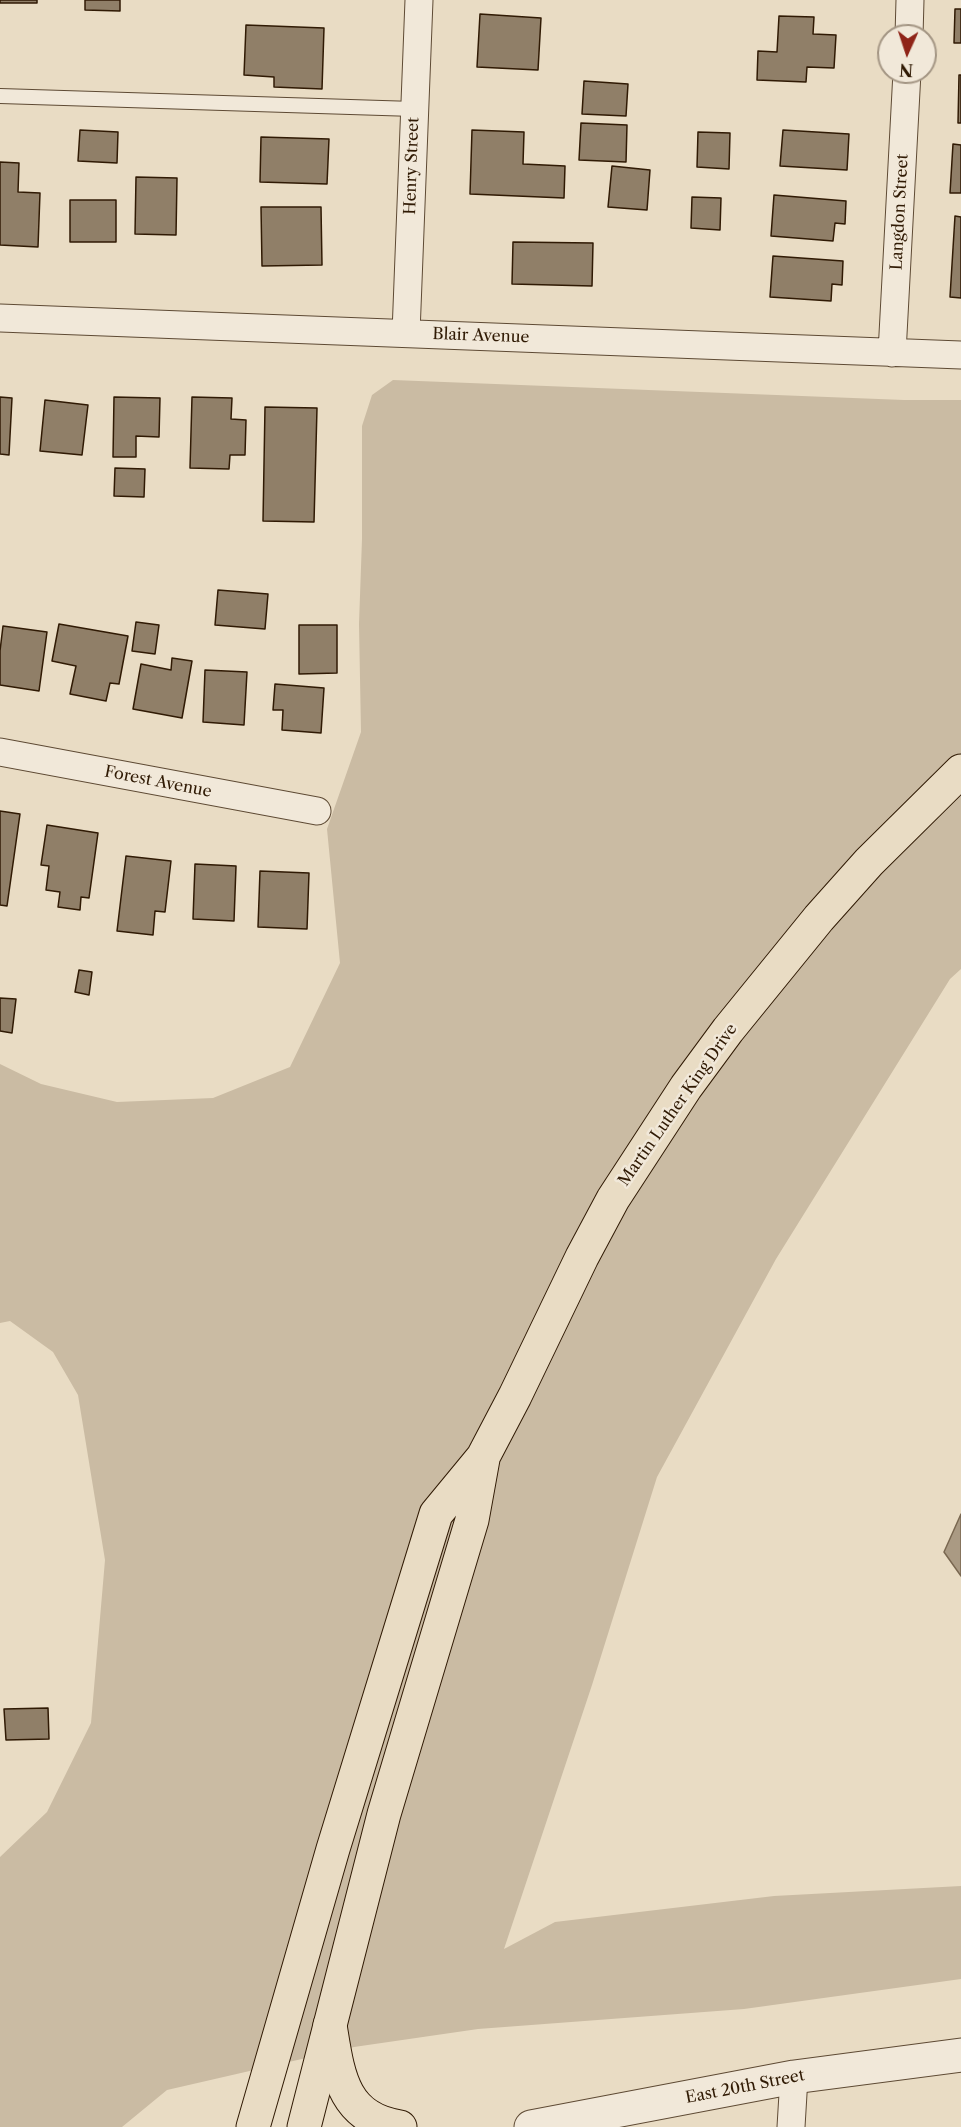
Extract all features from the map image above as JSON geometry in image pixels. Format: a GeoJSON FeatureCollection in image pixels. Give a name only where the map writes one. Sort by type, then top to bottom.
{"type":"FeatureCollection","features":[{"type":"Feature","properties":{"kind":"main road","name":"Martin Luther King Drive"},"geometry":{"type":"LineString","coordinates":[[483,1457],[576,1267],[613,1199],[686,1087],[728,1030],[819,918],[869,862],[961,771]]}},
{"type":"Feature","properties":{"kind":"main road"},"geometry":{"type":"LineString","coordinates":[[304,2127],[384,1814],[472,1520],[483,1457]]}},
{"type":"Feature","properties":{"kind":"main road"},"geometry":{"type":"LineString","coordinates":[[253,2127],[333,1849],[436,1514],[483,1457]]}},
{"type":"Feature","properties":{"kind":"main road"},"geometry":{"type":"LineString","coordinates":[[330,2025],[337,2064],[347,2095],[357,2108],[370,2118],[400,2127]]}},
{"type":"Feature","properties":{"kind":"street","name":"Henry Street"},"geometry":{"type":"LineString","coordinates":[[406,333],[419,0]]}},
{"type":"Feature","properties":{"kind":"street"},"geometry":{"type":"LineString","coordinates":[[909,24],[910,0]]}},
{"type":"Feature","properties":{"kind":"street","name":"Langdon Street"},"geometry":{"type":"LineString","coordinates":[[892,352],[906,84]]}},
{"type":"Feature","properties":{"kind":"street","name":"Blair Avenue"},"geometry":{"type":"LineString","coordinates":[[0,318],[961,355]]}},
{"type":"Feature","properties":{"kind":"street","name":"Forest Avenue"},"geometry":{"type":"LineString","coordinates":[[0,752],[317,812]]}},
{"type":"Feature","properties":{"kind":"street","name":"East 20th Street"},"geometry":{"type":"LineString","coordinates":[[531,2127],[794,2076],[961,2055]]}},
{"type":"Feature","properties":{"kind":"street"},"geometry":{"type":"LineString","coordinates":[[791,2127],[794,2076]]}},
{"type":"Feature","properties":{"kind":"lane"},"geometry":{"type":"LineString","coordinates":[[0,96],[414,109]]}},
{"type":"Feature","properties":{"kind":"shaded area"},"geometry":{"type":"Polygon","coordinates":[[[393,380],[904,400],[961,400],[961,969],[950,979],[776,1259],[657,1477],[592,1685],[504,1949],[555,1922],[774,1896],[961,1886],[961,1979],[744,2009],[478,2029],[354,2047],[167,2090],[122,2127],[0,2127],[0,1857],[47,1812],[91,1723],[105,1560],[78,1395],[53,1352],[10,1321],[0,1323],[0,1064],[41,1084],[117,1102],[213,1098],[290,1067],[340,963],[327,829],[361,732],[359,624],[362,426],[372,395],[393,380]]]}},
{"type":"Feature","properties":{"kind":"shaded area"},"geometry":{"type":"Polygon","coordinates":[[[961,1514],[961,1576],[944,1552],[961,1514]]]}},
{"type":"Feature","properties":{"kind":"building"},"geometry":{"type":"Polygon","coordinates":[[[0,0],[37,0],[37,3],[0,3],[0,0]]]}},
{"type":"Feature","properties":{"kind":"building"},"geometry":{"type":"Polygon","coordinates":[[[85,0],[120,0],[120,11],[85,10],[85,0]]]}},
{"type":"Feature","properties":{"kind":"building"},"geometry":{"type":"Polygon","coordinates":[[[955,9],[961,9],[961,43],[954,43],[955,9]]]}},
{"type":"Feature","properties":{"kind":"building"},"geometry":{"type":"Polygon","coordinates":[[[480,14],[541,18],[538,70],[477,67],[480,14]]]}},
{"type":"Feature","properties":{"kind":"building"},"geometry":{"type":"Polygon","coordinates":[[[779,16],[814,17],[813,34],[836,35],[834,68],[807,67],[806,82],[757,80],[758,51],[777,52],[779,16]]]}},
{"type":"Feature","properties":{"kind":"building"},"geometry":{"type":"Polygon","coordinates":[[[246,25],[324,28],[322,89],[274,87],[274,77],[244,75],[246,25]]]}},
{"type":"Feature","properties":{"kind":"building"},"geometry":{"type":"Polygon","coordinates":[[[959,75],[961,75],[961,123],[958,123],[959,75]]]}},
{"type":"Feature","properties":{"kind":"building"},"geometry":{"type":"Polygon","coordinates":[[[584,81],[628,84],[626,116],[582,114],[584,81]]]}},
{"type":"Feature","properties":{"kind":"building"},"geometry":{"type":"Polygon","coordinates":[[[581,123],[627,125],[626,162],[579,160],[581,123]]]}},
{"type":"Feature","properties":{"kind":"building"},"geometry":{"type":"Polygon","coordinates":[[[80,130],[118,132],[117,163],[78,161],[80,130]]]}},
{"type":"Feature","properties":{"kind":"building"},"geometry":{"type":"Polygon","coordinates":[[[472,130],[524,132],[523,164],[565,166],[564,198],[470,194],[472,130]]]}},
{"type":"Feature","properties":{"kind":"building"},"geometry":{"type":"Polygon","coordinates":[[[783,130],[849,134],[847,170],[780,166],[783,130]]]}},
{"type":"Feature","properties":{"kind":"building"},"geometry":{"type":"Polygon","coordinates":[[[698,132],[730,133],[729,169],[697,167],[698,132]]]}},
{"type":"Feature","properties":{"kind":"building"},"geometry":{"type":"Polygon","coordinates":[[[261,137],[329,139],[327,184],[260,182],[261,137]]]}},
{"type":"Feature","properties":{"kind":"building"},"geometry":{"type":"Polygon","coordinates":[[[953,144],[961,145],[961,193],[950,193],[953,144]]]}},
{"type":"Feature","properties":{"kind":"building"},"geometry":{"type":"Polygon","coordinates":[[[0,162],[19,163],[18,192],[40,193],[38,247],[0,245],[0,162]]]}},
{"type":"Feature","properties":{"kind":"building"},"geometry":{"type":"Polygon","coordinates":[[[612,166],[650,170],[647,210],[608,207],[612,166]]]}},
{"type":"Feature","properties":{"kind":"building"},"geometry":{"type":"Polygon","coordinates":[[[136,177],[177,178],[176,235],[135,234],[136,177]]]}},
{"type":"Feature","properties":{"kind":"building"},"geometry":{"type":"Polygon","coordinates":[[[774,195],[846,201],[845,224],[835,223],[833,241],[771,236],[774,195]]]}},
{"type":"Feature","properties":{"kind":"building"},"geometry":{"type":"Polygon","coordinates":[[[692,197],[721,198],[720,230],[691,228],[692,197]]]}},
{"type":"Feature","properties":{"kind":"building"},"geometry":{"type":"Polygon","coordinates":[[[70,200],[116,200],[116,242],[70,242],[70,200]]]}},
{"type":"Feature","properties":{"kind":"building"},"geometry":{"type":"Polygon","coordinates":[[[261,207],[321,207],[322,265],[262,266],[261,207]]]}},
{"type":"Feature","properties":{"kind":"building"},"geometry":{"type":"Polygon","coordinates":[[[955,216],[961,217],[961,298],[950,297],[955,216]]]}},
{"type":"Feature","properties":{"kind":"building"},"geometry":{"type":"Polygon","coordinates":[[[513,242],[593,243],[592,286],[512,284],[513,242]]]}},
{"type":"Feature","properties":{"kind":"building"},"geometry":{"type":"Polygon","coordinates":[[[773,256],[843,261],[842,285],[832,284],[831,301],[770,297],[773,256]]]}},
{"type":"Feature","properties":{"kind":"building"},"geometry":{"type":"Polygon","coordinates":[[[0,397],[12,398],[9,455],[0,454],[0,397]]]}},
{"type":"Feature","properties":{"kind":"building"},"geometry":{"type":"Polygon","coordinates":[[[114,397],[160,398],[159,437],[136,436],[136,457],[113,457],[114,397]]]}},
{"type":"Feature","properties":{"kind":"building"},"geometry":{"type":"Polygon","coordinates":[[[192,397],[232,398],[231,419],[246,420],[245,455],[230,455],[229,469],[190,468],[192,397]]]}},
{"type":"Feature","properties":{"kind":"building"},"geometry":{"type":"Polygon","coordinates":[[[45,400],[88,405],[82,455],[40,451],[45,400]]]}},
{"type":"Feature","properties":{"kind":"building"},"geometry":{"type":"Polygon","coordinates":[[[265,407],[317,408],[314,522],[263,521],[265,407]]]}},
{"type":"Feature","properties":{"kind":"building"},"geometry":{"type":"Polygon","coordinates":[[[115,468],[145,469],[144,497],[114,496],[115,468]]]}},
{"type":"Feature","properties":{"kind":"building"},"geometry":{"type":"Polygon","coordinates":[[[218,590],[268,594],[265,629],[215,625],[218,590]]]}},
{"type":"Feature","properties":{"kind":"building"},"geometry":{"type":"Polygon","coordinates":[[[136,622],[159,625],[155,654],[132,651],[136,622]]]}},
{"type":"Feature","properties":{"kind":"building"},"geometry":{"type":"Polygon","coordinates":[[[59,624],[128,636],[119,684],[110,683],[106,701],[70,694],[76,666],[52,661],[59,624]]]}},
{"type":"Feature","properties":{"kind":"building"},"geometry":{"type":"Polygon","coordinates":[[[299,625],[337,625],[337,673],[299,674],[299,625]]]}},
{"type":"Feature","properties":{"kind":"building"},"geometry":{"type":"Polygon","coordinates":[[[3,626],[47,632],[39,691],[0,685],[3,626]]]}},
{"type":"Feature","properties":{"kind":"building"},"geometry":{"type":"Polygon","coordinates":[[[172,658],[192,661],[182,718],[133,709],[141,664],[171,670],[172,658]]]}},
{"type":"Feature","properties":{"kind":"building"},"geometry":{"type":"Polygon","coordinates":[[[205,670],[247,672],[244,725],[203,722],[205,670]]]}},
{"type":"Feature","properties":{"kind":"building"},"geometry":{"type":"Polygon","coordinates":[[[275,684],[324,688],[321,733],[282,730],[283,710],[273,710],[275,684]]]}},
{"type":"Feature","properties":{"kind":"building"},"geometry":{"type":"Polygon","coordinates":[[[0,811],[20,814],[7,906],[0,905],[0,811]]]}},
{"type":"Feature","properties":{"kind":"building"},"geometry":{"type":"Polygon","coordinates":[[[47,825],[98,833],[89,898],[81,897],[80,910],[58,907],[60,892],[46,890],[49,866],[41,865],[47,825]]]}},
{"type":"Feature","properties":{"kind":"building"},"geometry":{"type":"Polygon","coordinates":[[[126,856],[171,861],[165,912],[155,911],[153,935],[117,931],[126,856]]]}},
{"type":"Feature","properties":{"kind":"building"},"geometry":{"type":"Polygon","coordinates":[[[195,864],[236,866],[234,921],[193,919],[195,864]]]}},
{"type":"Feature","properties":{"kind":"building"},"geometry":{"type":"Polygon","coordinates":[[[260,871],[309,873],[307,929],[258,927],[260,871]]]}},
{"type":"Feature","properties":{"kind":"building"},"geometry":{"type":"Polygon","coordinates":[[[79,970],[92,972],[89,995],[75,992],[79,970]]]}},
{"type":"Feature","properties":{"kind":"building"},"geometry":{"type":"Polygon","coordinates":[[[0,998],[16,999],[12,1033],[0,1031],[0,998]]]}},
{"type":"Feature","properties":{"kind":"building"},"geometry":{"type":"Polygon","coordinates":[[[48,1708],[49,1739],[6,1740],[4,1709],[48,1708]]]}}]}
